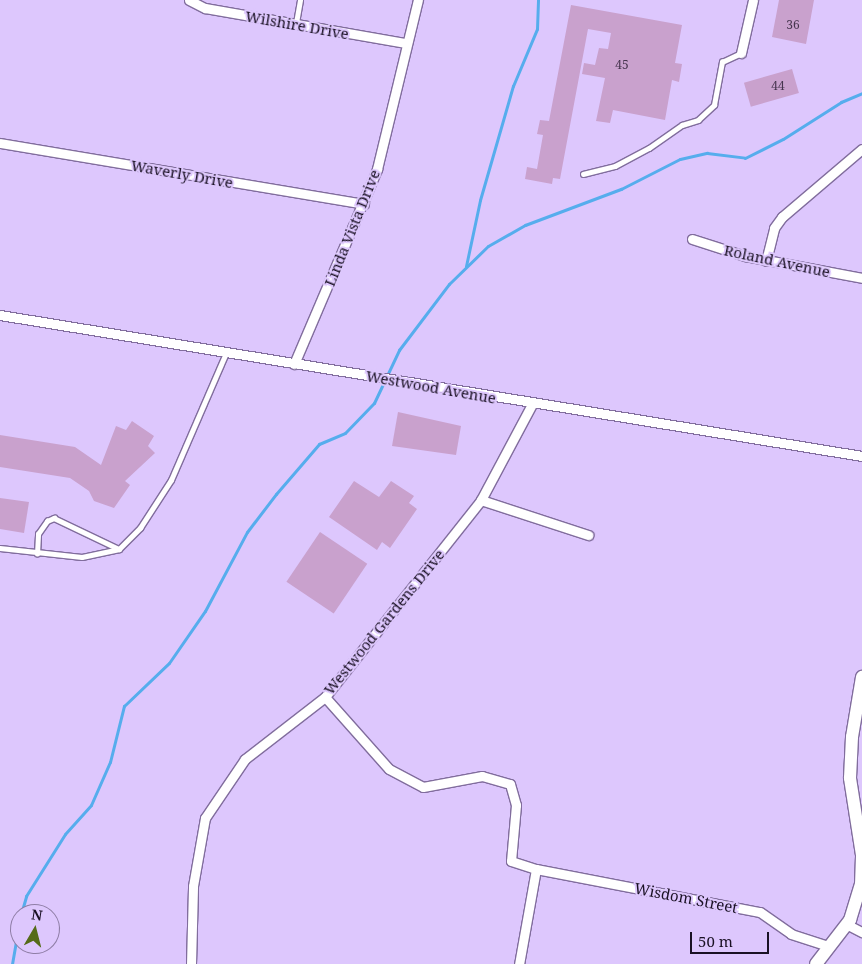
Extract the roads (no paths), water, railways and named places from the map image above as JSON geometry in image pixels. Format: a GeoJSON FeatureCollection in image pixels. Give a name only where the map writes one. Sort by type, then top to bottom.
{"type":"FeatureCollection","features":[{"type":"Feature","properties":{"kind":"street","name":"Wilshire Drive"},"geometry":{"type":"LineString","coordinates":[[190,0],[205,8],[406,44]]}},
{"type":"Feature","properties":{"kind":"street","name":"Linda Vista Drive"},"geometry":{"type":"LineString","coordinates":[[294,364],[364,204],[377,169],[418,0]]}},
{"type":"Feature","properties":{"kind":"street"},"geometry":{"type":"LineString","coordinates":[[741,54],[753,0]]}},
{"type":"Feature","properties":{"kind":"street","name":"Waverly Drive"},"geometry":{"type":"LineString","coordinates":[[0,143],[364,204]]}},
{"type":"Feature","properties":{"kind":"street"},"geometry":{"type":"LineString","coordinates":[[766,261],[774,228],[782,217],[862,149]]}},
{"type":"Feature","properties":{"kind":"street","name":"Roland Avenue"},"geometry":{"type":"LineString","coordinates":[[692,239],[766,261],[862,278]]}},
{"type":"Feature","properties":{"kind":"street","name":"Westwood Avenue"},"geometry":{"type":"LineString","coordinates":[[0,315],[532,404],[862,456]]}},
{"type":"Feature","properties":{"kind":"street","name":"Westwood Gardens Drive"},"geometry":{"type":"LineString","coordinates":[[191,964],[192,886],[205,818],[245,759],[324,697],[480,500],[532,404]]}},
{"type":"Feature","properties":{"kind":"street"},"geometry":{"type":"LineString","coordinates":[[480,500],[588,534]]}},
{"type":"Feature","properties":{"kind":"street"},"geometry":{"type":"LineString","coordinates":[[816,964],[846,924],[857,902],[861,885],[862,855],[850,778],[852,737],[862,677]]}},
{"type":"Feature","properties":{"kind":"street","name":"Wisdom Street"},"geometry":{"type":"LineString","coordinates":[[324,697],[389,769],[424,787],[482,776],[510,784],[516,805],[511,861],[536,869],[760,912],[791,934],[828,946]]}},
{"type":"Feature","properties":{"kind":"street"},"geometry":{"type":"LineString","coordinates":[[518,964],[536,869]]}},
{"type":"Feature","properties":{"kind":"street"},"geometry":{"type":"LineString","coordinates":[[846,924],[862,932]]}},
{"type":"Feature","properties":{"kind":"lane"},"geometry":{"type":"LineString","coordinates":[[296,24],[300,0]]}},
{"type":"Feature","properties":{"kind":"lane"},"geometry":{"type":"LineString","coordinates":[[583,174],[615,166],[649,148],[682,125],[698,120],[714,105],[722,62],[741,54]]}},
{"type":"Feature","properties":{"kind":"lane"},"geometry":{"type":"LineString","coordinates":[[0,548],[37,554],[82,557],[119,549],[140,528],[171,480],[226,353]]}},
{"type":"Feature","properties":{"kind":"lane"},"geometry":{"type":"LineString","coordinates":[[37,554],[38,534],[47,521],[54,518],[119,549]]}},
{"type":"Feature","properties":{"kind":"waterway"},"geometry":{"type":"LineString","coordinates":[[466,266],[480,200],[513,86],[537,29],[538,0]]}},
{"type":"Feature","properties":{"kind":"waterway"},"geometry":{"type":"LineString","coordinates":[[24,904],[26,896],[65,834],[91,805],[110,762],[124,706],[169,663],[205,611],[247,532],[276,494],[319,444],[345,433],[374,403],[399,350],[449,284],[488,246],[525,225],[621,189],[680,159],[707,153],[745,158],[783,139],[841,102],[862,93]]}},
{"type":"Feature","properties":{"kind":"waterway"},"geometry":{"type":"LineString","coordinates":[[12,964],[14,954]]}}]}
